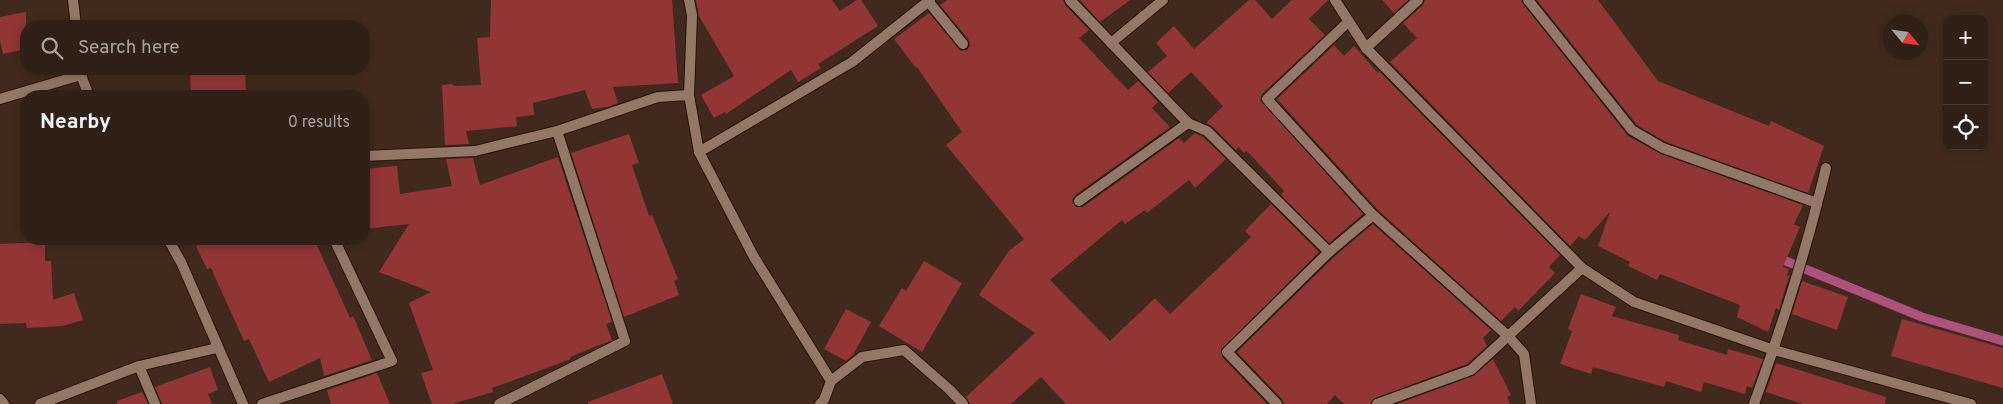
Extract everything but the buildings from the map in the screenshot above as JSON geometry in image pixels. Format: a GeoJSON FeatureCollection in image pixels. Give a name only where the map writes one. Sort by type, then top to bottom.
{"type":"FeatureCollection","features":[{"type":"Feature","properties":{"kind":"street"},"geometry":{"type":"LineString","coordinates":[[73,0],[75,20]]}},
{"type":"Feature","properties":{"kind":"street"},"geometry":{"type":"LineString","coordinates":[[689,0],[692,15],[689,95],[699,152],[754,257],[831,381]]}},
{"type":"Feature","properties":{"kind":"street"},"geometry":{"type":"LineString","coordinates":[[1070,0],[1188,123],[1207,131],[1329,252]]}},
{"type":"Feature","properties":{"kind":"street"},"geometry":{"type":"LineString","coordinates":[[1111,43],[1164,0]]}},
{"type":"Feature","properties":{"kind":"street"},"geometry":{"type":"LineString","coordinates":[[1335,0],[1366,48],[1582,268],[1634,302],[1774,350],[1971,404]]}},
{"type":"Feature","properties":{"kind":"street"},"geometry":{"type":"LineString","coordinates":[[1366,48],[1418,0]]}},
{"type":"Feature","properties":{"kind":"street"},"geometry":{"type":"LineString","coordinates":[[1528,0],[1632,130],[1663,148],[1817,203]]}},
{"type":"Feature","properties":{"kind":"street"},"geometry":{"type":"LineString","coordinates":[[699,152],[852,62],[929,1],[963,44]]}},
{"type":"Feature","properties":{"kind":"street"},"geometry":{"type":"LineString","coordinates":[[1348,22],[1267,99],[1372,215],[1509,337],[1524,354],[1531,404]]}},
{"type":"Feature","properties":{"kind":"street"},"geometry":{"type":"LineString","coordinates":[[29,90],[72,75]]}},
{"type":"Feature","properties":{"kind":"street"},"geometry":{"type":"LineString","coordinates":[[82,75],[88,90]]}},
{"type":"Feature","properties":{"kind":"street"},"geometry":{"type":"LineString","coordinates":[[0,100],[20,93]]}},
{"type":"Feature","properties":{"kind":"street"},"geometry":{"type":"LineString","coordinates":[[370,156],[474,151],[557,131],[658,97],[689,95]]}},
{"type":"Feature","properties":{"kind":"street"},"geometry":{"type":"LineString","coordinates":[[1080,201],[1188,123]]}},
{"type":"Feature","properties":{"kind":"street"},"geometry":{"type":"LineString","coordinates":[[499,404],[625,341],[557,131]]}},
{"type":"Feature","properties":{"kind":"street"},"geometry":{"type":"LineString","coordinates":[[1754,404],[1774,350],[1826,168]]}},
{"type":"Feature","properties":{"kind":"street"},"geometry":{"type":"LineString","coordinates":[[1278,404],[1227,352],[1329,252],[1372,215]]}},
{"type":"Feature","properties":{"kind":"street"},"geometry":{"type":"LineString","coordinates":[[171,245],[181,262],[243,404]]}},
{"type":"Feature","properties":{"kind":"street"},"geometry":{"type":"LineString","coordinates":[[262,404],[392,361],[337,245]]}},
{"type":"Feature","properties":{"kind":"street"},"geometry":{"type":"LineString","coordinates":[[1377,404],[1471,370],[1582,268]]}},
{"type":"Feature","properties":{"kind":"street"},"geometry":{"type":"LineString","coordinates":[[40,404],[139,366],[217,348]]}},
{"type":"Feature","properties":{"kind":"street"},"geometry":{"type":"LineString","coordinates":[[823,403],[831,381],[862,357],[904,350],[950,390],[963,404]]}},
{"type":"Feature","properties":{"kind":"street"},"geometry":{"type":"LineString","coordinates":[[139,366],[155,404]]}},
{"type":"Feature","properties":{"kind":"street"},"geometry":{"type":"LineString","coordinates":[[0,399],[4,404]]}},
{"type":"Feature","properties":{"kind":"waterway"},"geometry":{"type":"LineString","coordinates":[[1776,257],[1922,317],[2003,341]]}}]}
